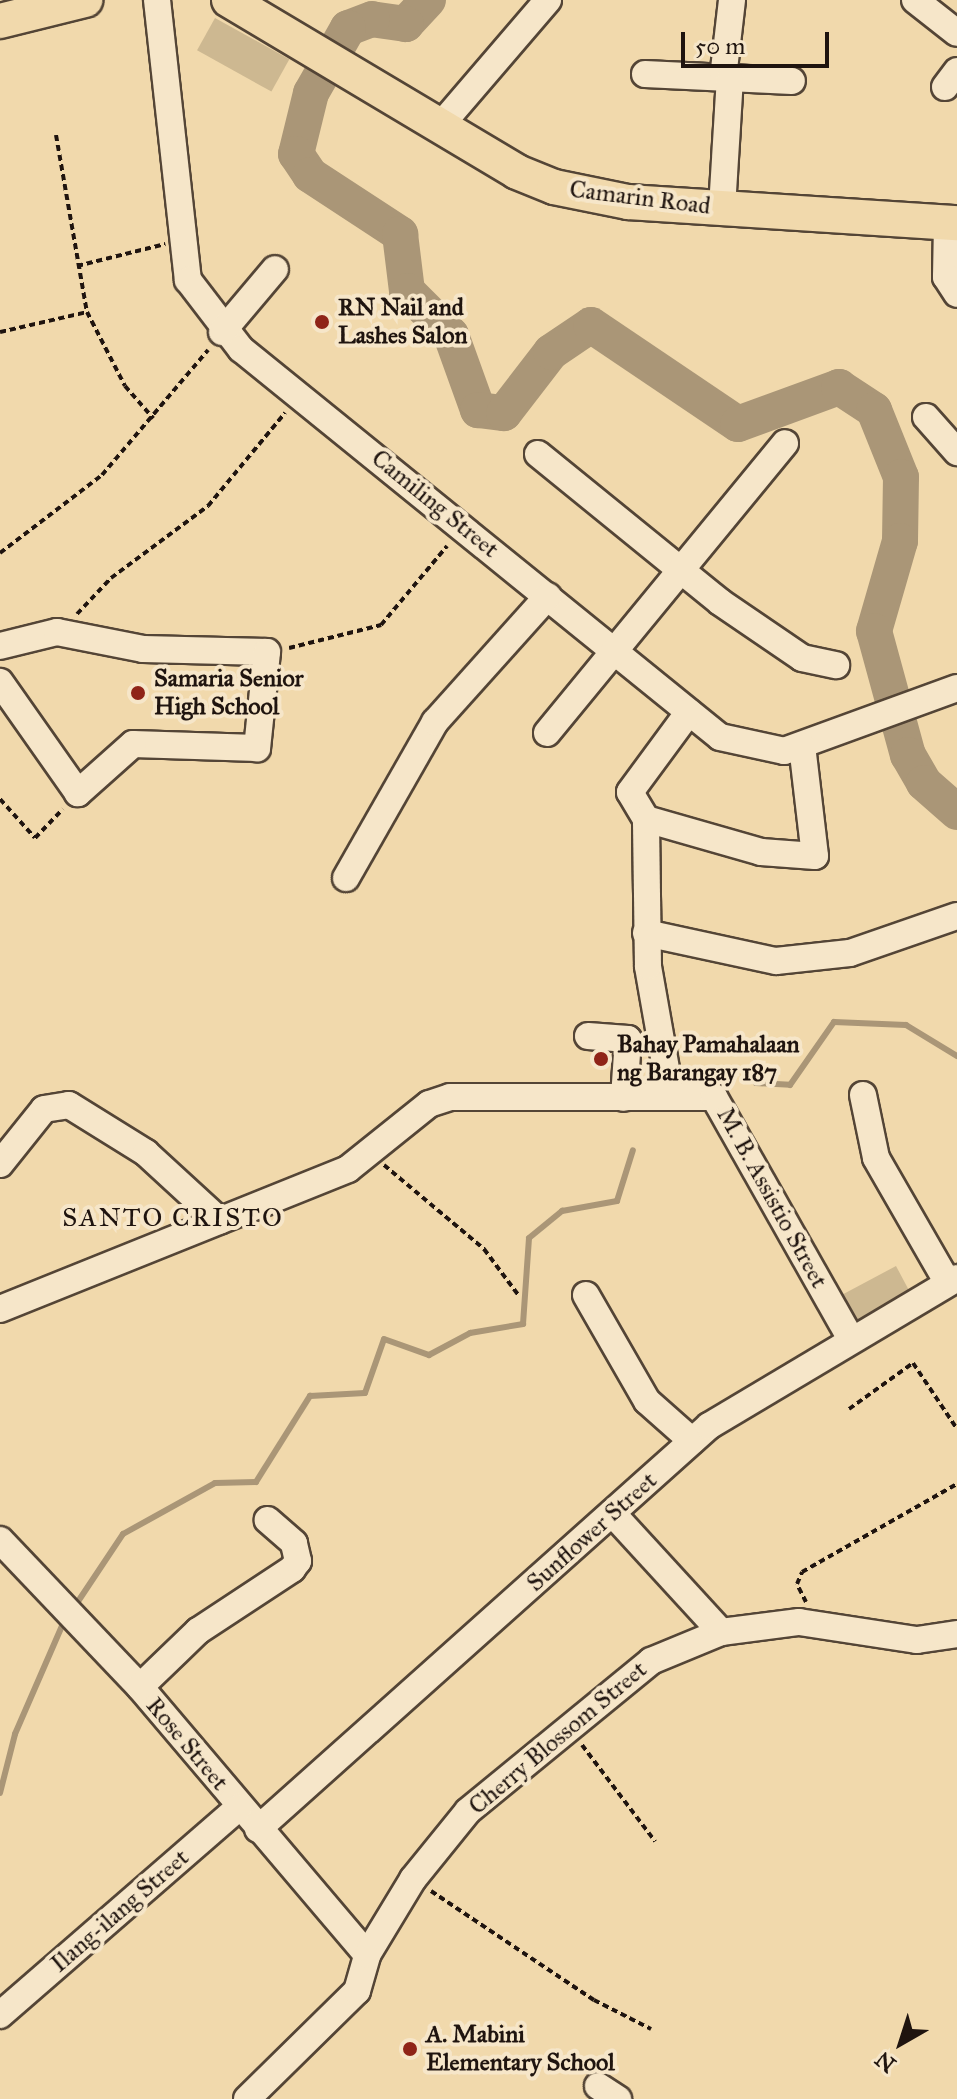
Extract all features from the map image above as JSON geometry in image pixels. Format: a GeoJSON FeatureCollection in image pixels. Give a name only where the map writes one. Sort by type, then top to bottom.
{"type":"FeatureCollection","features":[{"type":"Feature","properties":{"kind":"main road"},"geometry":{"type":"LineString","coordinates":[[0,21],[85,0]]}},
{"type":"Feature","properties":{"kind":"main road","name":"Camarin Road"},"geometry":{"type":"LineString","coordinates":[[229,0],[440,126],[554,187],[722,208],[952,224]]}},
{"type":"Feature","properties":{"kind":"street","name":"Camiling Street"},"geometry":{"type":"LineString","coordinates":[[157,0],[179,241],[188,280],[222,332],[464,525],[720,737],[752,750],[802,746],[951,690]]}},
{"type":"Feature","properties":{"kind":"street"},"geometry":{"type":"LineString","coordinates":[[440,126],[548,0]]}},
{"type":"Feature","properties":{"kind":"street"},"geometry":{"type":"LineString","coordinates":[[722,208],[732,0]]}},
{"type":"Feature","properties":{"kind":"street"},"geometry":{"type":"LineString","coordinates":[[915,0],[957,33]]}},
{"type":"Feature","properties":{"kind":"street"},"geometry":{"type":"LineString","coordinates":[[645,74],[792,81]]}},
{"type":"Feature","properties":{"kind":"street"},"geometry":{"type":"LineString","coordinates":[[952,224],[946,277],[957,294]]}},
{"type":"Feature","properties":{"kind":"street"},"geometry":{"type":"LineString","coordinates":[[222,332],[275,269]]}},
{"type":"Feature","properties":{"kind":"street"},"geometry":{"type":"LineString","coordinates":[[926,417],[957,452]]}},
{"type":"Feature","properties":{"kind":"street"},"geometry":{"type":"LineString","coordinates":[[547,733],[785,443]]}},
{"type":"Feature","properties":{"kind":"street"},"geometry":{"type":"LineString","coordinates":[[538,454],[681,572],[802,658],[836,665]]}},
{"type":"Feature","properties":{"kind":"street"},"geometry":{"type":"LineString","coordinates":[[346,878],[435,722],[548,596]]}},
{"type":"Feature","properties":{"kind":"street"},"geometry":{"type":"LineString","coordinates":[[0,646],[71,633],[143,649],[267,652],[257,748],[133,744],[78,793],[0,682]]}},
{"type":"Feature","properties":{"kind":"street"},"geometry":{"type":"LineString","coordinates":[[671,1097],[646,933],[646,819],[630,792],[689,712]]}},
{"type":"Feature","properties":{"kind":"street"},"geometry":{"type":"LineString","coordinates":[[646,819],[761,852],[815,856],[802,746]]}},
{"type":"Feature","properties":{"kind":"street"},"geometry":{"type":"LineString","coordinates":[[646,933],[776,961],[850,953],[957,916]]}},
{"type":"Feature","properties":{"kind":"street"},"geometry":{"type":"LineString","coordinates":[[588,1036],[628,1039],[624,1098]]}},
{"type":"Feature","properties":{"kind":"street"},"geometry":{"type":"LineString","coordinates":[[863,1095],[876,1158],[953,1281]]}},
{"type":"Feature","properties":{"kind":"street","name":"M. B. Assistio Street"},"geometry":{"type":"LineString","coordinates":[[0,1309],[348,1169],[429,1104],[450,1097],[671,1097],[721,1101],[851,1339]]}},
{"type":"Feature","properties":{"kind":"street"},"geometry":{"type":"LineString","coordinates":[[0,1164],[44,1109],[69,1105],[146,1153],[220,1221]]}},
{"type":"Feature","properties":{"kind":"street","name":"Sunflower Street"},"geometry":{"type":"LineString","coordinates":[[258,1829],[692,1441],[851,1339],[953,1281]]}},
{"type":"Feature","properties":{"kind":"street"},"geometry":{"type":"LineString","coordinates":[[586,1295],[647,1401],[692,1441]]}},
{"type":"Feature","properties":{"kind":"street"},"geometry":{"type":"LineString","coordinates":[[613,1514],[721,1632]]}},
{"type":"Feature","properties":{"kind":"street"},"geometry":{"type":"LineString","coordinates":[[140,1687],[186,1640],[298,1561],[294,1543],[268,1520]]}},
{"type":"Feature","properties":{"kind":"street","name":"Rose Street"},"geometry":{"type":"LineString","coordinates":[[0,1540],[140,1687],[367,1955]]}},
{"type":"Feature","properties":{"kind":"street","name":"Cherry Blossom Street"},"geometry":{"type":"LineString","coordinates":[[247,2099],[357,1991],[367,1955],[413,1879],[486,1793],[651,1661],[721,1632],[816,1622],[917,1640],[957,1634]]}},
{"type":"Feature","properties":{"kind":"street","name":"Ilang-ilang Street"},"geometry":{"type":"LineString","coordinates":[[0,2015],[239,1807]]}},
{"type":"Feature","properties":{"kind":"path"},"geometry":{"type":"LineString","coordinates":[[56,135],[87,312],[125,386],[153,419]]}},
{"type":"Feature","properties":{"kind":"path"},"geometry":{"type":"LineString","coordinates":[[77,266],[179,241]]}},
{"type":"Feature","properties":{"kind":"path"},"geometry":{"type":"LineString","coordinates":[[0,332],[87,312]]}},
{"type":"Feature","properties":{"kind":"path"},"geometry":{"type":"LineString","coordinates":[[0,553],[92,484],[153,419],[222,332]]}},
{"type":"Feature","properties":{"kind":"path"},"geometry":{"type":"LineString","coordinates":[[71,633],[85,602],[208,506],[300,396]]}},
{"type":"Feature","properties":{"kind":"path"},"geometry":{"type":"LineString","coordinates":[[267,652],[351,638],[381,625],[464,525]]}},
{"type":"Feature","properties":{"kind":"path"},"geometry":{"type":"LineString","coordinates":[[0,799],[35,838],[78,793]]}},
{"type":"Feature","properties":{"kind":"path"},"geometry":{"type":"LineString","coordinates":[[370,1150],[484,1249],[519,1296]]}},
{"type":"Feature","properties":{"kind":"path"},"geometry":{"type":"LineString","coordinates":[[849,1409],[913,1363],[957,1429]]}},
{"type":"Feature","properties":{"kind":"path"},"geometry":{"type":"LineString","coordinates":[[816,1622],[797,1584],[802,1572],[957,1484]]}},
{"type":"Feature","properties":{"kind":"path"},"geometry":{"type":"LineString","coordinates":[[566,1728],[655,1841]]}},
{"type":"Feature","properties":{"kind":"path"},"geometry":{"type":"LineString","coordinates":[[413,1879],[594,2000],[651,2029]]}},
{"type":"Feature","properties":{"kind":"shaded area"},"geometry":{"type":"Polygon","coordinates":[[[215,18],[289,59],[271,92],[197,50],[215,18]]]}},
{"type":"Feature","properties":{"kind":"shaded area"},"geometry":{"type":"Polygon","coordinates":[[[896,1266],[912,1296],[851,1328],[835,1298],[896,1266]]]}},
{"type":"Feature","properties":{"kind":"waterway"},"geometry":{"type":"LineString","coordinates":[[428,0],[406,24],[372,19],[348,28],[311,93],[296,154],[310,175],[400,234],[407,291],[451,335],[478,410],[504,413],[551,352],[591,325],[738,424],[839,387],[874,410],[901,477],[900,541],[874,631],[908,755],[924,783],[957,812]]}},
{"type":"Feature","properties":{"kind":"waterway"},"geometry":{"type":"LineString","coordinates":[[756,1083],[790,1085],[834,1022],[906,1025],[957,1056]]}},
{"type":"Feature","properties":{"kind":"waterway"},"geometry":{"type":"LineString","coordinates":[[77,1603],[123,1534],[215,1483],[256,1482],[310,1396],[365,1393],[384,1339],[429,1355],[470,1333],[523,1324],[529,1238],[562,1211],[617,1201],[633,1150]]}},
{"type":"Feature","properties":{"kind":"waterway"},"geometry":{"type":"LineString","coordinates":[[0,1793],[15,1734],[62,1626]]}},
{"type":"Feature","properties":{"kind":"place","name":"RN Nail and Lashes Salon"},"geometry":{"type":"Point","coordinates":[322,322]}},
{"type":"Feature","properties":{"kind":"place","name":"Samaria Senior High School"},"geometry":{"type":"Point","coordinates":[138,693]}},
{"type":"Feature","properties":{"kind":"place","name":"Bahay Pamahalaan ng Barangay 187"},"geometry":{"type":"Point","coordinates":[601,1059]}},
{"type":"Feature","properties":{"kind":"place","name":"A. Mabini Elementary School"},"geometry":{"type":"Point","coordinates":[410,2049]}},
{"type":"Feature","properties":{"kind":"district","name":"SANTO CRISTO"},"geometry":{"type":"Point","coordinates":[173,1218]}}]}
